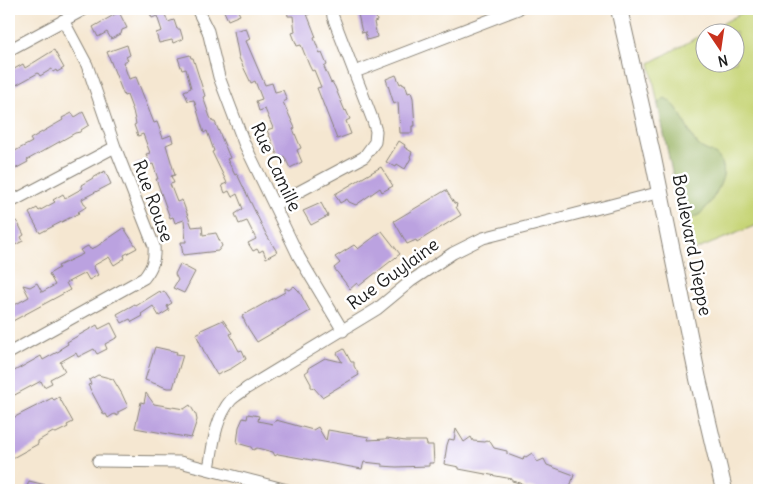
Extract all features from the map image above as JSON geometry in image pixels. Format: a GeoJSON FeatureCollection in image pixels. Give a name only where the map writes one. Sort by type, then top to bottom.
{"type":"FeatureCollection","features":[{"type":"Feature","properties":{"kind":"main road","name":"Boulevard Dieppe"},"geometry":{"type":"LineString","coordinates":[[620,9],[661,192],[698,379],[724,490]]}},
{"type":"Feature","properties":{"kind":"street"},"geometry":{"type":"LineString","coordinates":[[9,50],[85,9]]}},
{"type":"Feature","properties":{"kind":"street","name":"Rue Camille"},"geometry":{"type":"LineString","coordinates":[[197,9],[208,31],[219,77],[244,143],[299,258],[343,331]]}},
{"type":"Feature","properties":{"kind":"street"},"geometry":{"type":"LineString","coordinates":[[274,205],[364,158],[375,142],[376,132],[333,17],[332,9]]}},
{"type":"Feature","properties":{"kind":"street"},"geometry":{"type":"LineString","coordinates":[[355,72],[518,9]]}},
{"type":"Feature","properties":{"kind":"street","name":"Rue Rouse"},"geometry":{"type":"LineString","coordinates":[[9,353],[144,278],[151,269],[155,257],[154,246],[115,147],[87,65],[63,20]]}},
{"type":"Feature","properties":{"kind":"street"},"geometry":{"type":"LineString","coordinates":[[9,203],[115,147]]}},
{"type":"Feature","properties":{"kind":"street","name":"Rue Guylaine"},"geometry":{"type":"LineString","coordinates":[[209,469],[217,427],[222,412],[232,400],[247,388],[377,309],[411,281],[453,253],[483,238],[661,192]]}},
{"type":"Feature","properties":{"kind":"street"},"geometry":{"type":"LineString","coordinates":[[98,461],[173,461],[287,490]]}},
{"type":"Feature","properties":{"kind":"green space"},"geometry":{"type":"Polygon","coordinates":[[[749,9],[759,9],[759,224],[688,253],[682,220],[700,214],[709,204],[721,182],[723,175],[722,163],[720,159],[698,145],[671,102],[659,102],[658,105],[650,63],[696,38],[696,72],[746,72],[746,22],[725,22],[749,9]]]}},
{"type":"Feature","properties":{"kind":"green space"},"geometry":{"type":"Polygon","coordinates":[[[665,98],[676,107],[698,145],[719,158],[724,172],[720,185],[708,205],[700,214],[682,220],[658,105],[665,98]]]}},
{"type":"Feature","properties":{"kind":"building"},"geometry":{"type":"Polygon","coordinates":[[[148,9],[171,9],[164,12],[168,22],[174,20],[177,29],[180,29],[183,39],[173,43],[172,40],[159,43],[156,33],[162,31],[157,16],[152,18],[148,9]]]}},
{"type":"Feature","properties":{"kind":"building"},"geometry":{"type":"Polygon","coordinates":[[[223,9],[237,9],[240,15],[228,20],[223,9]]]}},
{"type":"Feature","properties":{"kind":"building"},"geometry":{"type":"Polygon","coordinates":[[[287,9],[310,9],[310,14],[307,14],[316,37],[314,38],[320,54],[322,53],[327,65],[324,67],[331,83],[335,87],[350,119],[346,121],[351,134],[337,139],[317,88],[321,87],[314,70],[312,71],[301,45],[297,46],[292,33],[295,32],[293,16],[288,16],[287,9]]]}},
{"type":"Feature","properties":{"kind":"building"},"geometry":{"type":"Polygon","coordinates":[[[357,9],[374,9],[377,21],[374,22],[377,37],[367,40],[365,32],[362,33],[357,9]]]}},
{"type":"Feature","properties":{"kind":"building"},"geometry":{"type":"Polygon","coordinates":[[[119,12],[127,28],[122,30],[121,34],[111,39],[107,32],[98,37],[93,27],[119,12]]]}},
{"type":"Feature","properties":{"kind":"building"},"geometry":{"type":"Polygon","coordinates":[[[246,28],[250,39],[246,41],[265,85],[272,83],[275,92],[283,90],[287,100],[283,102],[295,128],[293,129],[301,148],[297,150],[302,162],[290,168],[284,156],[279,158],[275,150],[267,130],[273,128],[265,109],[259,111],[256,101],[262,99],[255,81],[251,83],[239,58],[234,31],[246,28]]]}},
{"type":"Feature","properties":{"kind":"building"},"geometry":{"type":"Polygon","coordinates":[[[127,45],[130,55],[126,57],[128,60],[123,62],[129,79],[136,77],[154,123],[157,122],[163,138],[171,135],[173,142],[166,145],[175,175],[171,176],[174,183],[170,184],[177,202],[182,200],[192,227],[202,226],[203,235],[216,233],[222,246],[218,251],[183,255],[181,242],[186,242],[184,220],[175,223],[173,217],[170,218],[156,179],[158,179],[153,164],[136,171],[134,165],[148,159],[146,154],[150,153],[143,134],[138,136],[134,125],[136,124],[133,111],[127,95],[124,96],[107,52],[127,45]]]}},
{"type":"Feature","properties":{"kind":"building"},"geometry":{"type":"Polygon","coordinates":[[[54,50],[64,68],[57,72],[56,70],[53,72],[52,69],[40,76],[38,73],[9,89],[9,72],[23,64],[25,68],[54,50]]]}},
{"type":"Feature","properties":{"kind":"building"},"geometry":{"type":"Polygon","coordinates":[[[190,55],[193,58],[210,117],[215,122],[230,158],[227,159],[235,175],[237,174],[266,234],[277,252],[266,258],[263,250],[259,252],[257,249],[253,251],[248,243],[256,239],[247,221],[239,224],[235,214],[243,209],[237,194],[232,197],[229,191],[225,193],[222,185],[227,183],[212,152],[214,151],[207,131],[204,133],[194,100],[188,101],[184,91],[191,88],[186,69],[182,70],[178,58],[190,55]]]}},
{"type":"Feature","properties":{"kind":"building"},"geometry":{"type":"Polygon","coordinates":[[[396,75],[400,84],[405,84],[408,93],[411,92],[413,98],[415,126],[412,126],[412,133],[400,133],[398,102],[394,104],[386,79],[396,75]]]}},
{"type":"Feature","properties":{"kind":"building"},"geometry":{"type":"Polygon","coordinates":[[[83,112],[89,125],[11,171],[9,167],[9,139],[15,151],[32,142],[30,139],[63,120],[62,118],[72,113],[75,117],[83,112]]]}},
{"type":"Feature","properties":{"kind":"building"},"geometry":{"type":"Polygon","coordinates":[[[399,141],[412,152],[405,169],[397,164],[396,167],[386,162],[399,141]]]}},
{"type":"Feature","properties":{"kind":"building"},"geometry":{"type":"Polygon","coordinates":[[[381,167],[393,186],[382,192],[380,188],[356,205],[347,199],[340,203],[335,194],[381,167]]]}},
{"type":"Feature","properties":{"kind":"building"},"geometry":{"type":"Polygon","coordinates":[[[105,171],[111,184],[82,199],[86,207],[79,213],[40,233],[29,213],[37,208],[39,211],[55,202],[53,200],[63,194],[65,198],[83,188],[81,185],[105,171]]]}},
{"type":"Feature","properties":{"kind":"building"},"geometry":{"type":"Polygon","coordinates":[[[446,190],[454,203],[457,204],[456,207],[461,215],[417,242],[416,240],[407,244],[394,221],[446,190]]]}},
{"type":"Feature","properties":{"kind":"building"},"geometry":{"type":"Polygon","coordinates":[[[321,203],[328,216],[311,225],[303,211],[321,203]]]}},
{"type":"Feature","properties":{"kind":"building"},"geometry":{"type":"Polygon","coordinates":[[[17,221],[24,235],[21,237],[23,241],[13,246],[11,242],[9,243],[9,225],[17,221]]]}},
{"type":"Feature","properties":{"kind":"building"},"geometry":{"type":"Polygon","coordinates":[[[124,228],[137,248],[124,255],[125,258],[114,265],[109,257],[93,266],[98,275],[89,280],[85,273],[66,283],[70,290],[9,323],[9,308],[29,297],[23,285],[30,287],[37,283],[42,292],[55,285],[49,274],[59,268],[58,266],[83,254],[80,250],[88,246],[90,249],[96,247],[124,228]]]}},
{"type":"Feature","properties":{"kind":"building"},"geometry":{"type":"Polygon","coordinates":[[[382,231],[400,254],[359,286],[357,283],[350,289],[334,268],[340,263],[335,257],[354,245],[358,249],[382,231]]]}},
{"type":"Feature","properties":{"kind":"building"},"geometry":{"type":"Polygon","coordinates":[[[180,264],[195,272],[184,293],[173,288],[178,280],[175,274],[180,264]]]}},
{"type":"Feature","properties":{"kind":"building"},"geometry":{"type":"Polygon","coordinates":[[[294,286],[299,291],[310,311],[257,342],[242,316],[285,292],[285,288],[289,290],[294,286]]]}},
{"type":"Feature","properties":{"kind":"building"},"geometry":{"type":"Polygon","coordinates":[[[160,291],[161,293],[164,291],[172,303],[167,306],[169,310],[159,316],[153,306],[141,314],[143,316],[132,322],[130,319],[122,323],[117,314],[135,304],[136,306],[160,291]]]}},
{"type":"Feature","properties":{"kind":"building"},"geometry":{"type":"Polygon","coordinates":[[[223,320],[232,333],[230,334],[239,351],[242,350],[246,359],[217,375],[196,334],[223,320]]]}},
{"type":"Feature","properties":{"kind":"building"},"geometry":{"type":"Polygon","coordinates":[[[111,323],[118,337],[105,344],[107,349],[97,354],[94,349],[78,357],[76,353],[60,362],[65,371],[50,379],[52,383],[44,387],[41,381],[9,398],[9,374],[41,356],[43,360],[61,350],[68,344],[67,342],[97,325],[99,329],[111,323]]]}},
{"type":"Feature","properties":{"kind":"building"},"geometry":{"type":"Polygon","coordinates":[[[155,347],[183,355],[173,388],[167,388],[145,380],[155,347]]]}},
{"type":"Feature","properties":{"kind":"building"},"geometry":{"type":"Polygon","coordinates":[[[344,349],[351,362],[354,362],[359,375],[322,397],[311,387],[305,373],[309,370],[308,368],[325,358],[342,362],[337,353],[344,349]]]}},
{"type":"Feature","properties":{"kind":"building"},"geometry":{"type":"Polygon","coordinates":[[[98,375],[113,379],[122,394],[128,407],[118,412],[118,416],[114,414],[108,418],[106,414],[104,415],[88,385],[91,384],[89,380],[98,375]]]}},
{"type":"Feature","properties":{"kind":"building"},"geometry":{"type":"Polygon","coordinates":[[[146,393],[154,404],[184,409],[190,405],[197,420],[191,438],[135,428],[141,402],[144,403],[146,393]]]}},
{"type":"Feature","properties":{"kind":"building"},"geometry":{"type":"Polygon","coordinates":[[[59,397],[73,422],[67,425],[68,427],[56,433],[53,432],[38,441],[38,444],[9,460],[9,420],[52,398],[54,400],[59,397]]]}},
{"type":"Feature","properties":{"kind":"building"},"geometry":{"type":"Polygon","coordinates":[[[248,414],[259,416],[258,421],[273,424],[276,420],[313,430],[318,427],[326,441],[328,430],[369,437],[368,440],[387,438],[405,441],[426,441],[427,445],[433,445],[434,463],[429,463],[429,466],[396,467],[364,462],[362,469],[278,454],[275,456],[273,452],[257,448],[253,450],[251,447],[237,443],[239,427],[243,418],[247,419],[248,414]]]}},
{"type":"Feature","properties":{"kind":"building"},"geometry":{"type":"Polygon","coordinates":[[[456,429],[464,442],[471,437],[473,441],[485,442],[489,440],[494,448],[507,451],[507,454],[523,460],[524,456],[526,457],[532,453],[537,462],[544,459],[547,465],[574,475],[569,490],[539,490],[530,487],[526,489],[523,484],[512,481],[512,479],[459,469],[459,467],[444,464],[449,439],[454,440],[456,429]]]}},
{"type":"Feature","properties":{"kind":"building"},"geometry":{"type":"Polygon","coordinates":[[[29,481],[54,487],[54,490],[26,490],[29,481]]]}}]}
